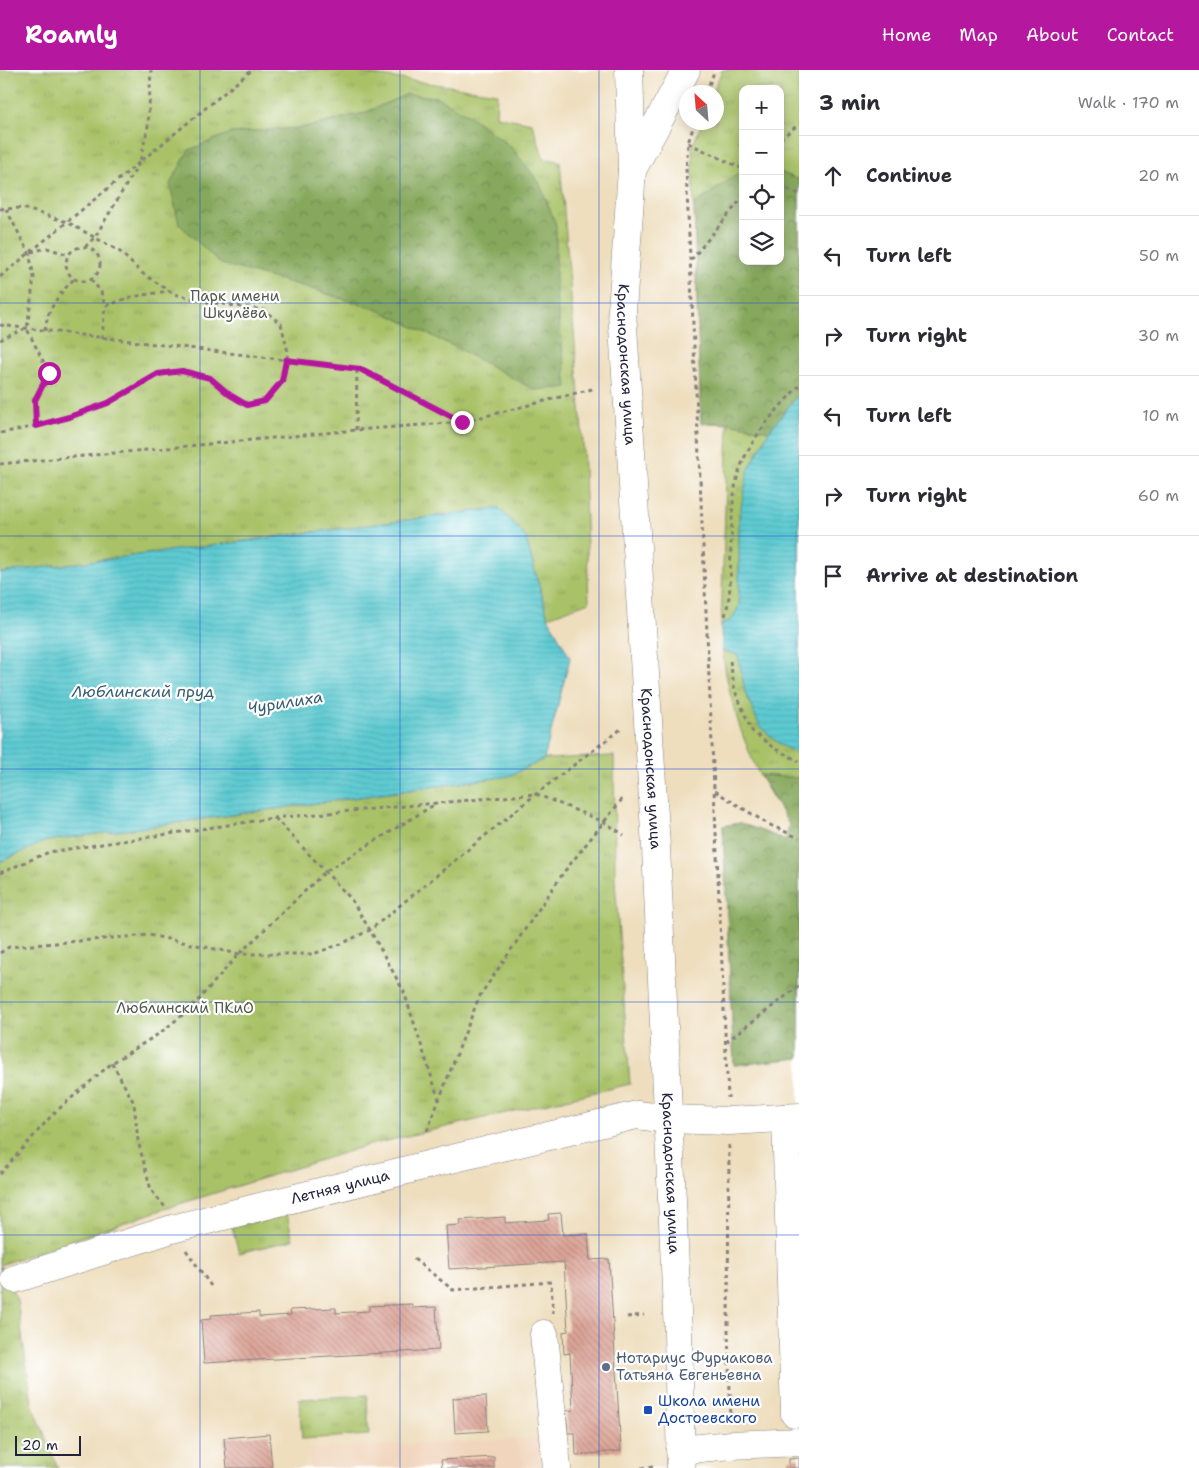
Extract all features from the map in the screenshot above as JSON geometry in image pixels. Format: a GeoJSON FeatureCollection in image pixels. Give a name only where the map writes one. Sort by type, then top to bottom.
{"type":"FeatureCollection","features":[{"type":"Feature","properties":{"kind":"main road","name":"Краснодонская улица"},"geometry":{"type":"LineString","coordinates":[[629,70],[632,170],[622,311],[656,839],[678,1333],[681,1459]]}},
{"type":"Feature","properties":{"kind":"main road"},"geometry":{"type":"LineString","coordinates":[[632,170],[686,70]]}},
{"type":"Feature","properties":{"kind":"main road","name":"Летняя улица"},"geometry":{"type":"LineString","coordinates":[[15,1279],[172,1229],[443,1161],[637,1115],[668,1119],[729,1121],[793,1117]]}},
{"type":"Feature","properties":{"kind":"main road"},"geometry":{"type":"LineString","coordinates":[[793,1117],[796,1414]]}},
{"type":"Feature","properties":{"kind":"main road"},"geometry":{"type":"LineString","coordinates":[[544,1334],[557,1468]]}},
{"type":"Feature","properties":{"kind":"main road"},"geometry":{"type":"LineString","coordinates":[[681,1459],[731,1445],[799,1442]]}},
{"type":"Feature","properties":{"kind":"path"},"geometry":{"type":"LineString","coordinates":[[85,247],[94,236],[140,162],[148,126],[151,70]]}},
{"type":"Feature","properties":{"kind":"path"},"geometry":{"type":"LineString","coordinates":[[0,277],[252,70]]}},
{"type":"Feature","properties":{"kind":"path"},"geometry":{"type":"LineString","coordinates":[[709,85],[715,70]]}},
{"type":"Feature","properties":{"kind":"path"},"geometry":{"type":"LineString","coordinates":[[784,136],[799,124]]}},
{"type":"Feature","properties":{"kind":"path"},"geometry":{"type":"LineString","coordinates":[[692,130],[688,143],[686,169],[729,1104]]}},
{"type":"Feature","properties":{"kind":"path"},"geometry":{"type":"LineString","coordinates":[[688,143],[739,166]]}},
{"type":"Feature","properties":{"kind":"path"},"geometry":{"type":"LineString","coordinates":[[784,188],[799,194]]}},
{"type":"Feature","properties":{"kind":"path"},"geometry":{"type":"LineString","coordinates":[[691,262],[739,202]]}},
{"type":"Feature","properties":{"kind":"path"},"geometry":{"type":"LineString","coordinates":[[0,209],[23,208],[67,222],[120,251],[142,273],[174,294],[207,302],[264,310],[281,324],[288,352],[282,381],[265,401],[247,405],[230,395],[210,378],[182,371],[158,374],[108,403],[69,417],[0,433]]}},
{"type":"Feature","properties":{"kind":"path"},"geometry":{"type":"LineString","coordinates":[[6,209],[29,253],[34,277],[27,328],[49,373],[35,400],[36,426]]}},
{"type":"Feature","properties":{"kind":"path"},"geometry":{"type":"LineString","coordinates":[[85,247],[93,250],[98,257],[100,265],[98,274],[91,279],[79,281],[74,279],[68,272],[66,263],[69,255],[79,248],[85,247]]}},
{"type":"Feature","properties":{"kind":"path"},"geometry":{"type":"LineString","coordinates":[[29,253],[47,248],[69,255]]}},
{"type":"Feature","properties":{"kind":"path"},"geometry":{"type":"LineString","coordinates":[[45,331],[46,321],[55,299],[74,279]]}},
{"type":"Feature","properties":{"kind":"path"},"geometry":{"type":"LineString","coordinates":[[91,279],[101,292],[105,306],[102,338]]}},
{"type":"Feature","properties":{"kind":"path"},"geometry":{"type":"LineString","coordinates":[[105,306],[131,297],[168,291]]}},
{"type":"Feature","properties":{"kind":"path"},"geometry":{"type":"LineString","coordinates":[[0,325],[357,369],[462,422]]}},
{"type":"Feature","properties":{"kind":"path"},"geometry":{"type":"LineString","coordinates":[[0,340],[27,328]]}},
{"type":"Feature","properties":{"kind":"path"},"geometry":{"type":"LineString","coordinates":[[356,430],[357,369]]}},
{"type":"Feature","properties":{"kind":"path"},"geometry":{"type":"LineString","coordinates":[[725,616],[730,601],[733,510],[738,475],[750,448],[774,412],[799,386]]}},
{"type":"Feature","properties":{"kind":"path"},"geometry":{"type":"LineString","coordinates":[[0,464],[356,430],[462,422],[596,388]]}},
{"type":"Feature","properties":{"kind":"path"},"geometry":{"type":"LineString","coordinates":[[730,661],[735,692],[752,731],[775,749],[799,761]]}},
{"type":"Feature","properties":{"kind":"path"},"geometry":{"type":"LineString","coordinates":[[0,953],[9,947],[149,935],[239,954],[312,954],[342,944],[370,930],[536,794],[621,729]]}},
{"type":"Feature","properties":{"kind":"path"},"geometry":{"type":"LineString","coordinates":[[714,790],[768,824],[799,838]]}},
{"type":"Feature","properties":{"kind":"path"},"geometry":{"type":"LineString","coordinates":[[0,873],[49,852],[274,818],[536,794],[604,822],[624,835]]}},
{"type":"Feature","properties":{"kind":"path"},"geometry":{"type":"LineString","coordinates":[[427,1131],[479,997],[564,872],[623,798]]}},
{"type":"Feature","properties":{"kind":"path"},"geometry":{"type":"LineString","coordinates":[[0,1174],[53,1114],[112,1063],[160,1033],[191,1008],[239,954],[326,871],[438,803]]}},
{"type":"Feature","properties":{"kind":"path"},"geometry":{"type":"LineString","coordinates":[[274,818],[351,899],[370,930],[404,992],[439,1100]]}},
{"type":"Feature","properties":{"kind":"path"},"geometry":{"type":"LineString","coordinates":[[726,1042],[799,986]]}},
{"type":"Feature","properties":{"kind":"path"},"geometry":{"type":"LineString","coordinates":[[112,1063],[134,1103],[138,1141],[151,1190],[167,1208],[172,1229],[211,1286]]}},
{"type":"Feature","properties":{"kind":"path"},"geometry":{"type":"LineString","coordinates":[[729,1141],[728,1332],[731,1445]]}},
{"type":"Feature","properties":{"kind":"path"},"geometry":{"type":"LineString","coordinates":[[627,1317],[644,1315]]}},
{"type":"Feature","properties":{"kind":"path"},"geometry":{"type":"LineString","coordinates":[[641,1468],[654,1468]]}},
{"type":"Feature","properties":{"kind":"shaded area"},"geometry":{"type":"Polygon","coordinates":[[[540,1438],[541,1468],[310,1468],[309,1449],[540,1438]]]}},
{"type":"Feature","properties":{"kind":"green space","name":"Парк имени Шкулёва"},"geometry":{"type":"Polygon","coordinates":[[[0,70],[352,70],[366,74],[497,93],[496,116],[532,123],[544,159],[560,161],[583,443],[589,602],[548,617],[525,536],[499,508],[0,573],[0,70]]]}},
{"type":"Feature","properties":{"kind":"green space"},"geometry":{"type":"Polygon","coordinates":[[[722,70],[799,70],[799,1058],[734,1065],[723,826],[740,823],[786,840],[789,824],[766,787],[751,756],[732,701],[724,663],[721,625],[728,424],[701,423],[692,147],[699,130],[724,130],[724,85],[716,85],[722,70]]]}},
{"type":"Feature","properties":{"kind":"green space"},"geometry":{"type":"Polygon","coordinates":[[[407,94],[437,97],[467,114],[511,147],[539,182],[556,225],[556,295],[567,387],[535,390],[457,348],[381,311],[302,286],[221,264],[179,224],[170,184],[189,150],[230,133],[308,127],[364,113],[407,94]]]}},
{"type":"Feature","properties":{"kind":"green space"},"geometry":{"type":"Polygon","coordinates":[[[739,173],[739,265],[784,265],[784,174],[799,180],[799,394],[769,431],[728,423],[701,423],[694,205],[739,173]]]}},
{"type":"Feature","properties":{"kind":"green space","name":"Люблинский ПКиО"},"geometry":{"type":"Polygon","coordinates":[[[614,756],[615,880],[630,1084],[369,1145],[167,1208],[0,1265],[0,862],[46,841],[509,776],[544,759],[614,756]]]}},
{"type":"Feature","properties":{"kind":"green space"},"geometry":{"type":"Polygon","coordinates":[[[760,775],[799,778],[799,1058],[734,1065],[723,826],[740,823],[786,840],[789,824],[760,775]]]}},
{"type":"Feature","properties":{"kind":"green space"},"geometry":{"type":"Polygon","coordinates":[[[287,1214],[293,1240],[239,1253],[232,1227],[287,1214]]]}},
{"type":"Feature","properties":{"kind":"green space"},"geometry":{"type":"Polygon","coordinates":[[[0,1266],[17,1300],[32,1403],[58,1468],[0,1468],[0,1266]]]}},
{"type":"Feature","properties":{"kind":"green space"},"geometry":{"type":"Polygon","coordinates":[[[367,1395],[369,1435],[302,1439],[299,1399],[367,1395]]]}},
{"type":"Feature","properties":{"kind":"water"},"geometry":{"type":"Polygon","coordinates":[[[799,394],[799,754],[782,746],[760,727],[745,692],[738,655],[722,650],[721,625],[732,619],[739,606],[739,518],[748,471],[769,431],[799,394]]]}},
{"type":"Feature","properties":{"kind":"water","name":"Люблинский пруд"},"geometry":{"type":"Polygon","coordinates":[[[499,508],[525,536],[548,617],[570,658],[544,759],[509,776],[46,841],[0,862],[0,573],[499,508]]]}},
{"type":"Feature","properties":{"kind":"building"},"geometry":{"type":"Polygon","coordinates":[[[561,1213],[563,1235],[588,1234],[590,1260],[609,1259],[621,1451],[576,1455],[575,1433],[568,1433],[566,1411],[573,1410],[570,1353],[564,1354],[563,1332],[568,1331],[564,1262],[449,1269],[446,1226],[461,1225],[460,1220],[505,1217],[505,1223],[549,1220],[548,1214],[561,1213]]]}},
{"type":"Feature","properties":{"kind":"building"},"geometry":{"type":"Polygon","coordinates":[[[412,1304],[412,1308],[436,1307],[439,1350],[204,1363],[201,1320],[211,1319],[211,1315],[259,1312],[259,1317],[291,1315],[290,1310],[336,1308],[336,1313],[369,1311],[369,1306],[412,1304]]]}},
{"type":"Feature","properties":{"kind":"building"},"geometry":{"type":"Polygon","coordinates":[[[486,1396],[488,1431],[455,1433],[453,1398],[486,1396]]]}},
{"type":"Feature","properties":{"kind":"building"},"geometry":{"type":"Polygon","coordinates":[[[269,1434],[272,1468],[227,1468],[224,1438],[269,1434]]]}},
{"type":"Feature","properties":{"kind":"building"},"geometry":{"type":"Polygon","coordinates":[[[494,1457],[494,1468],[442,1468],[441,1460],[494,1457]]]}},
{"type":"Feature","properties":{"kind":"building"},"geometry":{"type":"Polygon","coordinates":[[[799,1458],[799,1468],[789,1468],[789,1459],[799,1458]]]}},
{"type":"Feature","properties":{"kind":"place","name":"Нотариус Фурчакова Татьяна Евгеньевна"},"geometry":{"type":"Point","coordinates":[606,1367]}},
{"type":"Feature","properties":{"kind":"place","name":"Школа имени Достоевского"},"geometry":{"type":"Point","coordinates":[648,1410]}},
{"type":"Feature","properties":{"kind":"route"},"geometry":{"type":"LineString","coordinates":[[49,373],[35,400],[36,426],[108,403],[158,374],[182,371],[210,378],[230,395],[247,405],[265,401],[282,381],[286,360],[360,369],[462,422]]}},
{"type":"Feature","properties":{"kind":"water label","name":"Чурилиха"},"geometry":{"type":"Point","coordinates":[285,702]}}]}
